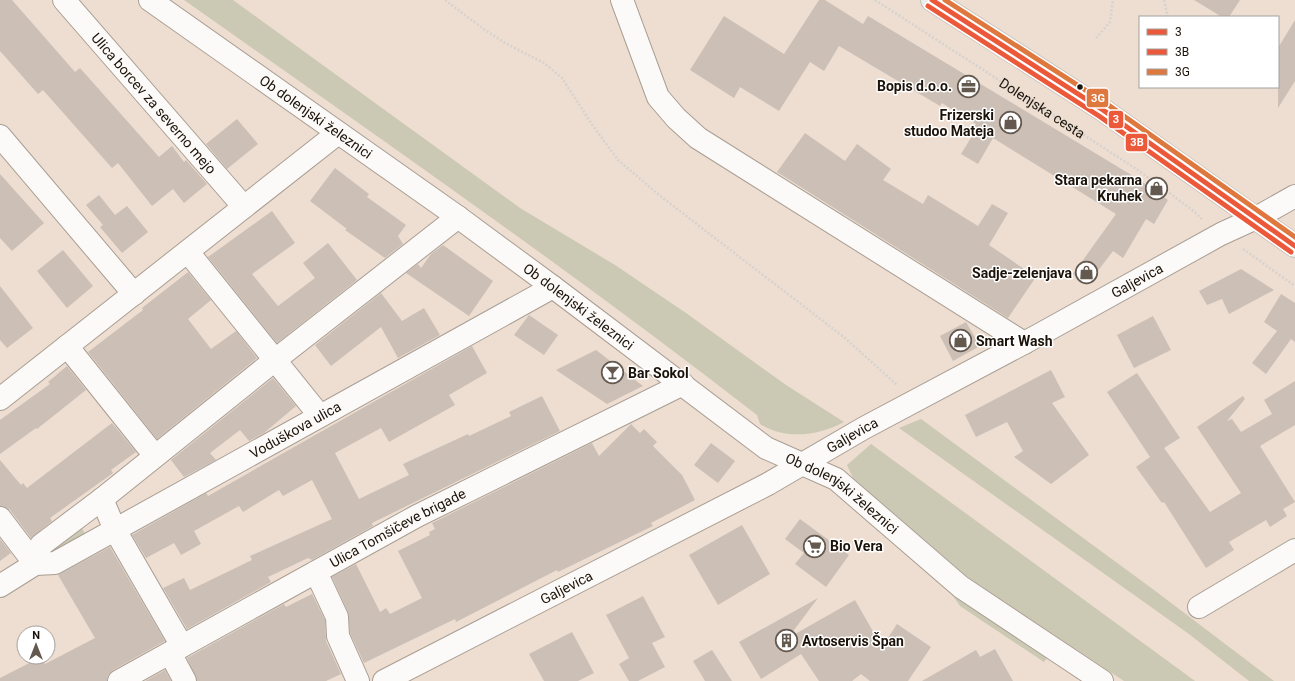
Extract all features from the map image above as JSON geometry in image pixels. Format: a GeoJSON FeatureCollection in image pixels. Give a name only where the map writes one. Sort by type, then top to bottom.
{"type":"FeatureCollection","features":[{"type":"Feature","properties":{"kind":"main road"},"geometry":{"type":"LineString","coordinates":[[932,0],[1103,110],[1295,246]]}},
{"type":"Feature","properties":{"kind":"street","name":"Ulica borcev za severno mejo"},"geometry":{"type":"LineString","coordinates":[[64,0],[244,207]]}},
{"type":"Feature","properties":{"kind":"street","name":"Ob dolenjski železnici"},"geometry":{"type":"LineString","coordinates":[[150,0],[458,217],[683,384],[766,448],[836,479],[961,587],[1101,681]]}},
{"type":"Feature","properties":{"kind":"street"},"geometry":{"type":"LineString","coordinates":[[622,0],[658,97],[676,118],[698,138],[1024,343]]}},
{"type":"Feature","properties":{"kind":"street"},"geometry":{"type":"LineString","coordinates":[[0,400],[338,133]]}},
{"type":"Feature","properties":{"kind":"street"},"geometry":{"type":"LineString","coordinates":[[0,136],[134,294]]}},
{"type":"Feature","properties":{"kind":"street"},"geometry":{"type":"LineString","coordinates":[[1256,218],[1295,196]]}},
{"type":"Feature","properties":{"kind":"street"},"geometry":{"type":"LineString","coordinates":[[35,564],[41,545],[102,499],[275,360],[458,217]]}},
{"type":"Feature","properties":{"kind":"street","name":"Galjevica"},"geometry":{"type":"LineString","coordinates":[[384,681],[760,488],[914,401],[1024,343],[1222,234],[1256,218]]}},
{"type":"Feature","properties":{"kind":"street"},"geometry":{"type":"LineString","coordinates":[[188,252],[320,416]]}},
{"type":"Feature","properties":{"kind":"street","name":"Voduškova ulica"},"geometry":{"type":"LineString","coordinates":[[0,586],[35,564],[55,563],[553,287]]}},
{"type":"Feature","properties":{"kind":"street"},"geometry":{"type":"LineString","coordinates":[[68,346],[155,456]]}},
{"type":"Feature","properties":{"kind":"street","name":"Ulica Tomšičeve brigade"},"geometry":{"type":"LineString","coordinates":[[119,681],[417,516],[683,384]]}},
{"type":"Feature","properties":{"kind":"street"},"geometry":{"type":"LineString","coordinates":[[102,499],[115,530],[176,650],[185,681]]}},
{"type":"Feature","properties":{"kind":"street"},"geometry":{"type":"LineString","coordinates":[[0,518],[35,564]]}},
{"type":"Feature","properties":{"kind":"street"},"geometry":{"type":"LineString","coordinates":[[1199,607],[1295,550]]}},
{"type":"Feature","properties":{"kind":"street"},"geometry":{"type":"LineString","coordinates":[[316,572],[337,617],[338,636],[358,681]]}},
{"type":"Feature","properties":{"kind":"path"},"geometry":{"type":"LineString","coordinates":[[445,0],[485,30],[544,63],[562,78],[593,126],[618,160],[659,195],[845,338],[914,401]]}},
{"type":"Feature","properties":{"kind":"path","name":"Dolenjska cesta"},"geometry":{"type":"LineString","coordinates":[[875,0],[1138,170],[1191,209],[1205,222]]}},
{"type":"Feature","properties":{"kind":"path"},"geometry":{"type":"LineString","coordinates":[[1096,38],[1110,22],[1113,0]]}},
{"type":"Feature","properties":{"kind":"path"},"geometry":{"type":"LineString","coordinates":[[1164,0],[1168,16]]}},
{"type":"Feature","properties":{"kind":"path"},"geometry":{"type":"LineString","coordinates":[[1241,247],[1295,286]]}},
{"type":"Feature","properties":{"kind":"shaded area"},"geometry":{"type":"Polygon","coordinates":[[[184,0],[233,0],[520,208],[615,265],[686,313],[786,385],[844,422],[824,430],[802,434],[780,432],[760,424],[757,415],[616,308],[473,204],[184,0]]]}},
{"type":"Feature","properties":{"kind":"shaded area"},"geometry":{"type":"Polygon","coordinates":[[[921,419],[1154,590],[1274,681],[1249,681],[1189,634],[899,428],[921,419]]]}},
{"type":"Feature","properties":{"kind":"shaded area"},"geometry":{"type":"Polygon","coordinates":[[[871,444],[1195,681],[1124,681],[969,578],[853,478],[847,465],[871,444]]]}},
{"type":"Feature","properties":{"kind":"shaded area"},"geometry":{"type":"Polygon","coordinates":[[[81,526],[87,538],[48,558],[46,554],[81,526]]]}},
{"type":"Feature","properties":{"kind":"shaded area"},"geometry":{"type":"Polygon","coordinates":[[[951,593],[1047,658],[1044,662],[960,606],[951,593]]]}},
{"type":"Feature","properties":{"kind":"building"},"geometry":{"type":"Polygon","coordinates":[[[0,0],[12,0],[75,72],[80,68],[159,157],[172,146],[184,162],[186,160],[207,184],[184,203],[173,189],[152,206],[118,163],[112,168],[43,90],[38,94],[0,51],[0,0]]]}},
{"type":"Feature","properties":{"kind":"building"},"geometry":{"type":"Polygon","coordinates":[[[819,0],[825,0],[863,24],[868,16],[1138,179],[1168,200],[1154,224],[1146,219],[1123,258],[1113,251],[1087,285],[1073,274],[1116,214],[993,138],[978,164],[961,154],[977,128],[974,127],[976,124],[942,103],[940,106],[839,46],[824,71],[810,62],[779,111],[740,87],[734,98],[690,70],[724,16],[784,54],[819,0]]]}},
{"type":"Feature","properties":{"kind":"building"},"geometry":{"type":"Polygon","coordinates":[[[1194,0],[1240,0],[1230,16],[1220,16],[1194,0]]]}},
{"type":"Feature","properties":{"kind":"building"},"geometry":{"type":"Polygon","coordinates":[[[1295,20],[1295,81],[1278,108],[1279,88],[1279,46],[1295,20]]]}},
{"type":"Feature","properties":{"kind":"building"},"geometry":{"type":"Polygon","coordinates":[[[237,119],[258,144],[227,169],[206,144],[237,119]]]}},
{"type":"Feature","properties":{"kind":"building"},"geometry":{"type":"Polygon","coordinates":[[[805,133],[845,161],[857,144],[891,169],[883,180],[923,204],[928,195],[978,226],[992,204],[1008,213],[989,245],[1036,277],[1008,318],[777,172],[805,133]]]}},
{"type":"Feature","properties":{"kind":"building"},"geometry":{"type":"Polygon","coordinates":[[[335,168],[369,194],[367,197],[406,225],[398,236],[403,244],[385,258],[345,230],[347,229],[310,201],[335,168]]]}},
{"type":"Feature","properties":{"kind":"building"},"geometry":{"type":"Polygon","coordinates":[[[0,174],[44,223],[12,251],[0,238],[0,174]]]}},
{"type":"Feature","properties":{"kind":"building"},"geometry":{"type":"Polygon","coordinates":[[[99,195],[115,215],[127,206],[148,232],[122,253],[100,227],[103,225],[86,205],[99,195]]]}},
{"type":"Feature","properties":{"kind":"building"},"geometry":{"type":"Polygon","coordinates":[[[272,211],[295,243],[252,274],[278,306],[315,278],[303,263],[328,243],[357,280],[277,343],[208,257],[272,211]]]}},
{"type":"Feature","properties":{"kind":"building"},"geometry":{"type":"Polygon","coordinates":[[[443,245],[493,281],[469,316],[406,273],[418,264],[421,268],[431,254],[443,245]]]}},
{"type":"Feature","properties":{"kind":"building"},"geometry":{"type":"Polygon","coordinates":[[[63,250],[93,286],[67,308],[37,271],[63,250]]]}},
{"type":"Feature","properties":{"kind":"building"},"geometry":{"type":"Polygon","coordinates":[[[1241,269],[1274,290],[1229,314],[1222,299],[1207,305],[1199,291],[1241,269]]]}},
{"type":"Feature","properties":{"kind":"building"},"geometry":{"type":"Polygon","coordinates":[[[188,272],[211,300],[188,319],[211,349],[236,331],[257,358],[157,439],[88,352],[143,310],[142,308],[188,272]]]}},
{"type":"Feature","properties":{"kind":"building"},"geometry":{"type":"Polygon","coordinates":[[[0,286],[33,328],[7,348],[0,340],[0,286]]]}},
{"type":"Feature","properties":{"kind":"building"},"geometry":{"type":"Polygon","coordinates":[[[381,293],[402,321],[424,308],[440,335],[398,358],[381,327],[331,366],[315,345],[381,293]]]}},
{"type":"Feature","properties":{"kind":"building"},"geometry":{"type":"Polygon","coordinates":[[[1281,294],[1295,303],[1295,342],[1291,339],[1266,374],[1252,363],[1277,331],[1264,322],[1281,294]]]}},
{"type":"Feature","properties":{"kind":"building"},"geometry":{"type":"Polygon","coordinates":[[[529,315],[558,335],[544,355],[514,335],[529,315]]]}},
{"type":"Feature","properties":{"kind":"building"},"geometry":{"type":"Polygon","coordinates":[[[1153,316],[1171,350],[1134,368],[1117,335],[1153,316]]]}},
{"type":"Feature","properties":{"kind":"building","name":"Smart Wash"},"geometry":{"type":"Polygon","coordinates":[[[966,322],[980,346],[953,361],[940,336],[966,322]]]}},
{"type":"Feature","properties":{"kind":"building"},"geometry":{"type":"Polygon","coordinates":[[[472,346],[487,373],[449,395],[455,405],[389,442],[381,428],[335,453],[359,499],[409,475],[403,464],[468,434],[469,436],[511,416],[509,412],[542,396],[560,431],[372,523],[373,526],[312,560],[308,558],[268,577],[271,582],[187,629],[163,588],[184,578],[190,590],[252,560],[250,556],[332,519],[312,480],[283,496],[279,490],[243,512],[239,506],[194,531],[201,544],[181,555],[174,543],[146,558],[132,535],[206,493],[208,496],[472,346]]]}},
{"type":"Feature","properties":{"kind":"building"},"geometry":{"type":"Polygon","coordinates":[[[596,350],[643,386],[607,404],[556,370],[596,350]]]}},
{"type":"Feature","properties":{"kind":"building"},"geometry":{"type":"Polygon","coordinates":[[[67,366],[86,390],[37,429],[36,428],[0,454],[0,420],[50,384],[48,382],[67,366]]]}},
{"type":"Feature","properties":{"kind":"building"},"geometry":{"type":"Polygon","coordinates":[[[1051,370],[1065,397],[1052,403],[1089,455],[1051,484],[1014,457],[1023,451],[1007,422],[976,437],[965,415],[1051,370]]]}},
{"type":"Feature","properties":{"kind":"building"},"geometry":{"type":"Polygon","coordinates":[[[1137,373],[1180,438],[1164,448],[1210,512],[1241,493],[1197,427],[1243,396],[1245,399],[1227,421],[1232,419],[1241,432],[1272,414],[1264,400],[1295,381],[1295,425],[1260,446],[1295,502],[1283,509],[1287,516],[1270,527],[1266,520],[1229,542],[1234,550],[1206,568],[1164,502],[1162,503],[1136,467],[1150,457],[1107,392],[1137,373]]]}},
{"type":"Feature","properties":{"kind":"building"},"geometry":{"type":"Polygon","coordinates":[[[273,378],[296,406],[264,433],[249,441],[240,430],[210,453],[216,460],[184,477],[171,460],[273,378]]]}},
{"type":"Feature","properties":{"kind":"building"},"geometry":{"type":"Polygon","coordinates":[[[112,423],[136,452],[111,470],[113,473],[50,518],[52,521],[31,538],[10,510],[0,506],[0,460],[21,485],[23,483],[27,488],[112,423]]]}},
{"type":"Feature","properties":{"kind":"building"},"geometry":{"type":"Polygon","coordinates":[[[631,424],[640,433],[644,429],[657,442],[653,446],[682,475],[695,500],[651,523],[653,526],[558,572],[557,570],[456,622],[455,619],[364,663],[350,633],[348,612],[332,577],[356,564],[380,612],[386,608],[390,614],[422,598],[398,551],[430,535],[429,532],[435,529],[432,523],[592,443],[599,456],[631,424]]]}},
{"type":"Feature","properties":{"kind":"building"},"geometry":{"type":"Polygon","coordinates":[[[711,443],[735,461],[718,483],[694,465],[711,443]]]}},
{"type":"Feature","properties":{"kind":"building","name":"Bio Vera"},"geometry":{"type":"Polygon","coordinates":[[[800,519],[849,555],[826,587],[795,564],[804,553],[785,539],[800,519]]]}},
{"type":"Feature","properties":{"kind":"building"},"geometry":{"type":"Polygon","coordinates":[[[742,525],[770,574],[718,605],[689,555],[742,525]]]}},
{"type":"Feature","properties":{"kind":"building"},"geometry":{"type":"Polygon","coordinates":[[[0,539],[11,553],[0,561],[0,539]]]}},
{"type":"Feature","properties":{"kind":"building"},"geometry":{"type":"Polygon","coordinates":[[[110,547],[165,641],[113,670],[108,675],[107,681],[0,681],[0,678],[25,665],[56,665],[56,658],[95,638],[58,575],[110,547]]]}},
{"type":"Feature","properties":{"kind":"building"},"geometry":{"type":"Polygon","coordinates":[[[312,594],[325,620],[326,641],[341,674],[326,681],[197,681],[187,658],[284,604],[286,607],[312,594]]]}},
{"type":"Feature","properties":{"kind":"building"},"geometry":{"type":"Polygon","coordinates":[[[643,596],[665,637],[652,643],[665,667],[638,681],[629,681],[619,664],[629,658],[606,615],[643,596]]]}},
{"type":"Feature","properties":{"kind":"building"},"geometry":{"type":"Polygon","coordinates":[[[818,598],[788,638],[855,600],[882,647],[897,624],[931,647],[908,681],[870,681],[861,674],[852,681],[819,681],[801,654],[761,679],[739,642],[818,598]]]}},
{"type":"Feature","properties":{"kind":"building"},"geometry":{"type":"Polygon","coordinates":[[[572,632],[594,673],[578,681],[544,681],[529,654],[572,632]]]}},
{"type":"Feature","properties":{"kind":"building"},"geometry":{"type":"Polygon","coordinates":[[[995,649],[1013,681],[922,681],[976,650],[980,657],[995,649]]]}},
{"type":"Feature","properties":{"kind":"building"},"geometry":{"type":"Polygon","coordinates":[[[712,650],[732,681],[705,681],[693,661],[712,650]]]}},
{"type":"Feature","properties":{"kind":"building"},"geometry":{"type":"Polygon","coordinates":[[[165,670],[171,681],[145,681],[165,670]]]}},
{"type":"Feature","properties":{"kind":"transit line","name":"3"},"geometry":{"type":"LineString","coordinates":[[932,0],[1103,110],[1295,246]]}},
{"type":"Feature","properties":{"kind":"transit line","name":"3G"},"geometry":{"type":"LineString","coordinates":[[945,0],[1107,104],[1295,237]]}},
{"type":"Feature","properties":{"kind":"transit line","name":"3B"},"geometry":{"type":"LineString","coordinates":[[928,6],[1099,116],[1291,252]]}},
{"type":"Feature","properties":{"kind":"place","name":"Bopis d.o.o."},"geometry":{"type":"Point","coordinates":[968,86]}},
{"type":"Feature","properties":{"kind":"place","name":"Frizerski studoo Mateja"},"geometry":{"type":"Point","coordinates":[1010,123]}},
{"type":"Feature","properties":{"kind":"place","name":"Stara pekarna Kruhek"},"geometry":{"type":"Point","coordinates":[1157,188]}},
{"type":"Feature","properties":{"kind":"place","name":"Sadje-zelenjava"},"geometry":{"type":"Point","coordinates":[1087,273]}},
{"type":"Feature","properties":{"kind":"place","name":"Smart Wash"},"geometry":{"type":"Point","coordinates":[960,341]}},
{"type":"Feature","properties":{"kind":"place","name":"Bar Sokol"},"geometry":{"type":"Point","coordinates":[613,373]}},
{"type":"Feature","properties":{"kind":"place","name":"Bio Vera"},"geometry":{"type":"Point","coordinates":[815,546]}},
{"type":"Feature","properties":{"kind":"place","name":"Avtoservis Špan"},"geometry":{"type":"Point","coordinates":[787,641]}}]}
